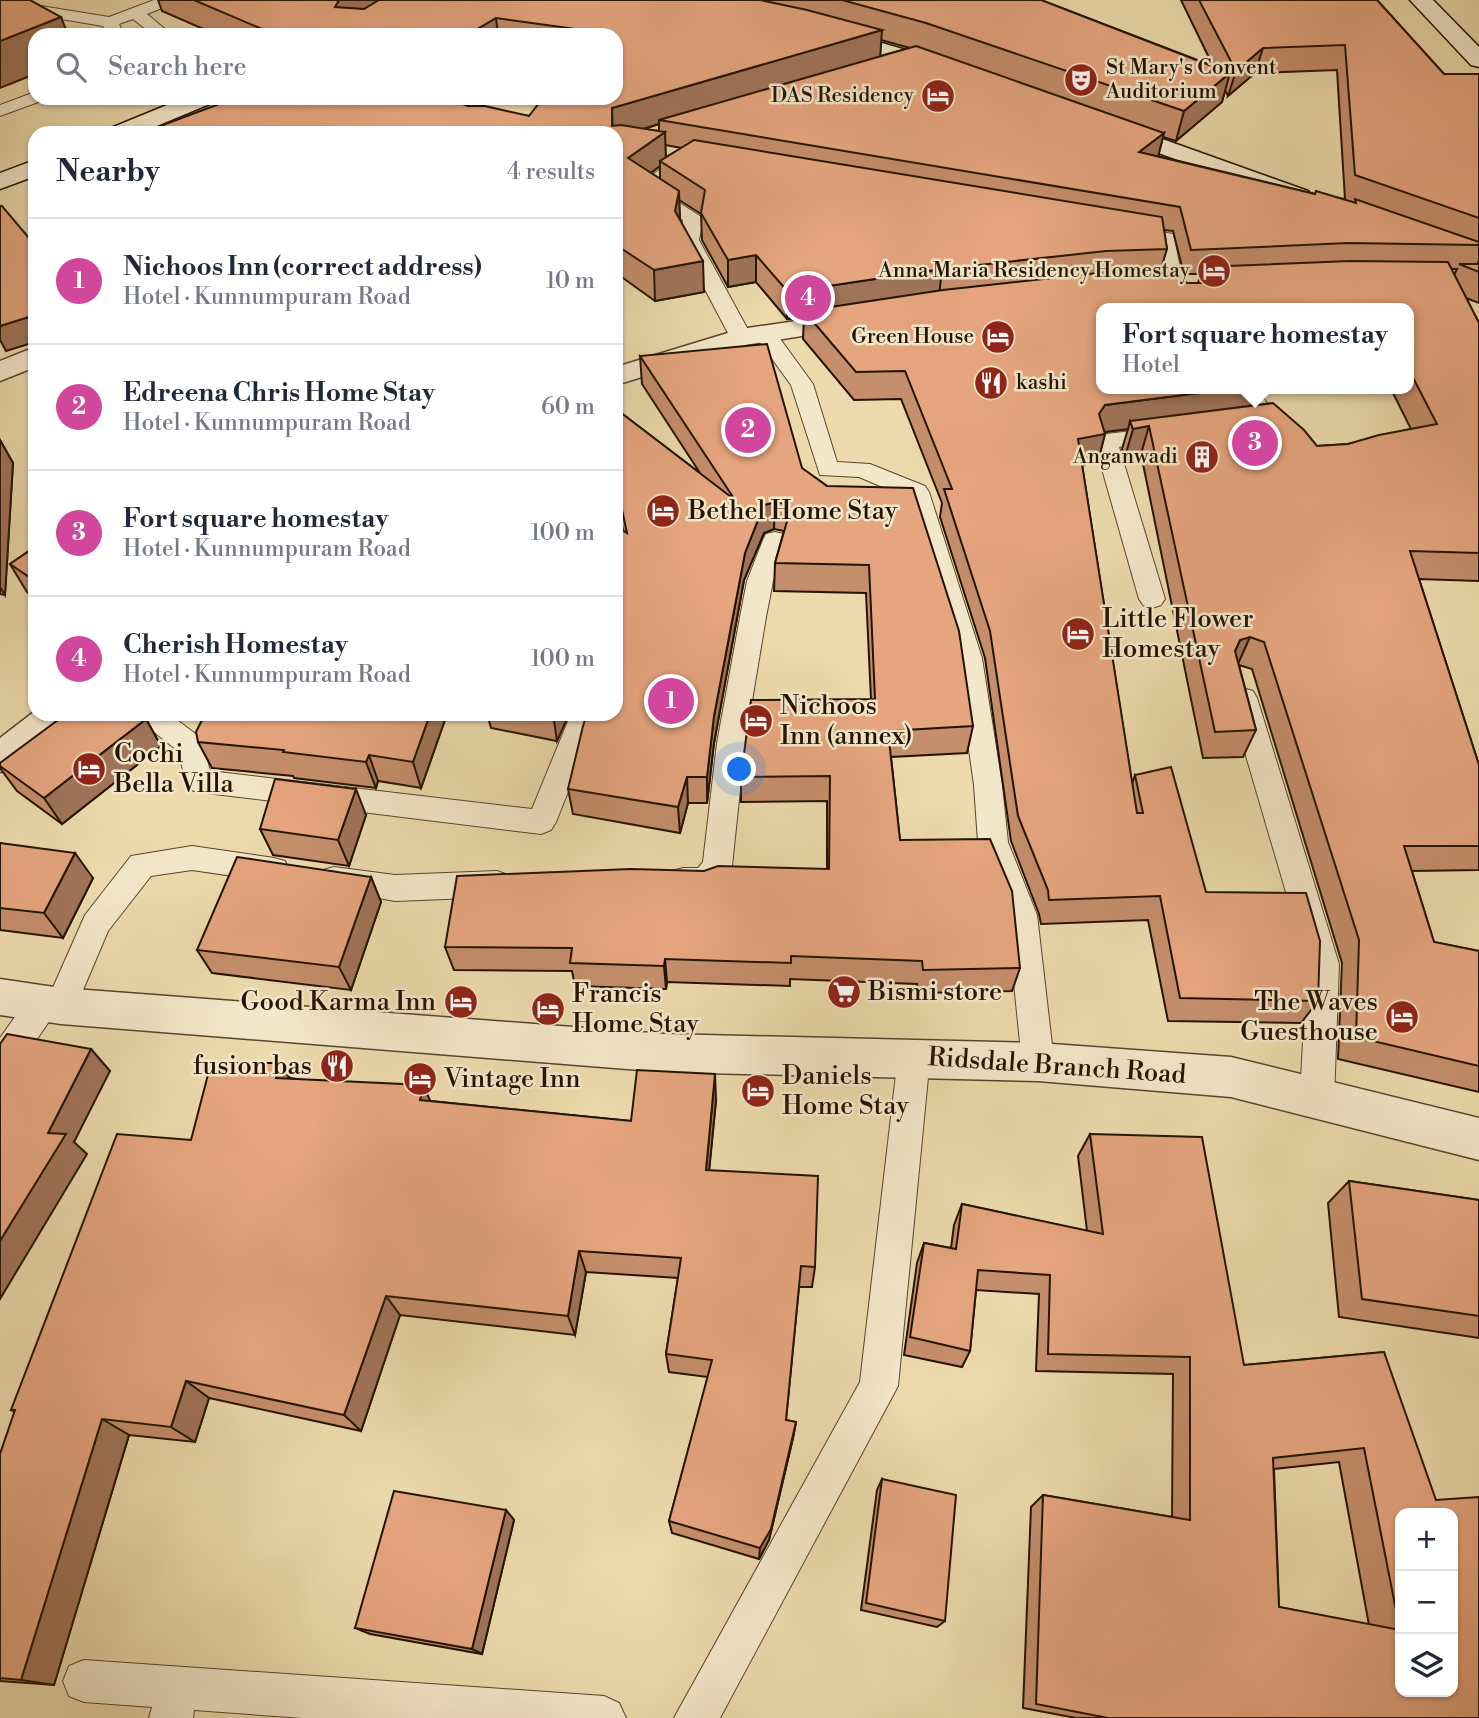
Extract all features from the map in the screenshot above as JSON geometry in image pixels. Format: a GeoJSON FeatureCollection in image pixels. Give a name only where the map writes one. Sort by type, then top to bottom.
{"type":"FeatureCollection","features":[{"type":"Feature","properties":{"kind":"street"},"geometry":{"type":"LineString","coordinates":[[1421,0],[1479,60]]}},
{"type":"Feature","properties":{"kind":"street"},"geometry":{"type":"LineString","coordinates":[[810,30],[966,76]]}},
{"type":"Feature","properties":{"kind":"street"},"geometry":{"type":"LineString","coordinates":[[874,71],[914,59]]}},
{"type":"Feature","properties":{"kind":"street"},"geometry":{"type":"LineString","coordinates":[[136,126],[187,105]]}},
{"type":"Feature","properties":{"kind":"street"},"geometry":{"type":"LineString","coordinates":[[1096,123],[1315,202]]}},
{"type":"Feature","properties":{"kind":"street"},"geometry":{"type":"LineString","coordinates":[[0,182],[28,170]]}},
{"type":"Feature","properties":{"kind":"street"},"geometry":{"type":"LineString","coordinates":[[1161,287],[1195,296]]}},
{"type":"Feature","properties":{"kind":"street"},"geometry":{"type":"LineString","coordinates":[[623,374],[753,336],[885,315]]}},
{"type":"Feature","properties":{"kind":"street"},"geometry":{"type":"LineString","coordinates":[[0,372],[28,359]]}},
{"type":"Feature","properties":{"kind":"street"},"geometry":{"type":"LineString","coordinates":[[0,758],[47,721]]}},
{"type":"Feature","properties":{"kind":"street","name":"Ridsdale Branch Road"},"geometry":{"type":"LineString","coordinates":[[0,997],[52,1005],[665,1053],[1038,1062],[1231,1077],[1479,1139]]}},
{"type":"Feature","properties":{"kind":"lane"},"geometry":{"type":"LineString","coordinates":[[0,27],[41,11],[113,28],[136,14],[169,0]]}},
{"type":"Feature","properties":{"kind":"lane"},"geometry":{"type":"LineString","coordinates":[[136,14],[155,28]]}},
{"type":"Feature","properties":{"kind":"lane"},"geometry":{"type":"LineString","coordinates":[[0,111],[28,100]]}},
{"type":"Feature","properties":{"kind":"lane"},"geometry":{"type":"LineString","coordinates":[[663,153],[697,159],[643,188],[693,218],[690,240],[753,336],[802,384],[828,470],[862,469],[917,492],[969,658],[988,785],[993,842],[1022,915],[1038,1062]]}},
{"type":"Feature","properties":{"kind":"lane"},"geometry":{"type":"LineString","coordinates":[[1112,229],[1166,238],[1161,287]]}},
{"type":"Feature","properties":{"kind":"lane"},"geometry":{"type":"LineString","coordinates":[[1250,394],[1268,420],[1287,437]]}},
{"type":"Feature","properties":{"kind":"lane"},"geometry":{"type":"LineString","coordinates":[[1228,425],[1268,420]]}},
{"type":"Feature","properties":{"kind":"lane"},"geometry":{"type":"LineString","coordinates":[[1152,599],[1106,442],[1187,431]]}},
{"type":"Feature","properties":{"kind":"lane"},"geometry":{"type":"LineString","coordinates":[[657,880],[705,881],[717,866],[731,743],[753,617],[760,581],[775,540]]}},
{"type":"Feature","properties":{"kind":"lane"},"geometry":{"type":"LineString","coordinates":[[1239,677],[1247,712],[1323,964],[1317,1099]]}},
{"type":"Feature","properties":{"kind":"lane"},"geometry":{"type":"LineString","coordinates":[[159,721],[191,746],[198,781],[541,822],[583,721]]}},
{"type":"Feature","properties":{"kind":"lane"},"geometry":{"type":"LineString","coordinates":[[0,1065],[52,1005],[96,924],[142,865],[192,858],[396,888],[528,883]]}},
{"type":"Feature","properties":{"kind":"lane"},"geometry":{"type":"LineString","coordinates":[[696,1718],[879,1386],[914,1057]]}},
{"type":"Feature","properties":{"kind":"lane"},"geometry":{"type":"LineString","coordinates":[[84,1681],[174,1703],[604,1718]]}},
{"type":"Feature","properties":{"kind":"building"},"geometry":{"type":"Polygon","coordinates":[[[0,0],[30,0],[61,17],[28,28],[0,41],[0,0]]]}},
{"type":"Feature","properties":{"kind":"building"},"geometry":{"type":"Polygon","coordinates":[[[194,0],[339,0],[335,7],[364,9],[379,0],[760,0],[882,30],[623,105],[623,28],[568,28],[496,18],[479,28],[260,28],[194,0]]]}},
{"type":"Feature","properties":{"kind":"building"},"geometry":{"type":"Polygon","coordinates":[[[842,0],[1041,0],[1230,73],[1184,111],[926,23],[842,0]]]}},
{"type":"Feature","properties":{"kind":"building"},"geometry":{"type":"Polygon","coordinates":[[[1199,0],[1377,0],[1444,74],[1479,74],[1479,218],[1355,175],[1345,45],[1263,48],[1236,71],[1199,0]]]}},
{"type":"Feature","properties":{"kind":"building"},"geometry":{"type":"Polygon","coordinates":[[[916,46],[1164,133],[1139,152],[1315,194],[1316,191],[1356,203],[1355,199],[1479,242],[1479,245],[1348,243],[1191,250],[1180,207],[659,120],[916,46]]]}},
{"type":"Feature","properties":{"kind":"building"},"geometry":{"type":"Polygon","coordinates":[[[216,105],[465,105],[485,106],[529,116],[538,105],[622,105],[612,108],[612,126],[160,126],[216,105]]]}},
{"type":"Feature","properties":{"kind":"building"},"geometry":{"type":"Polygon","coordinates":[[[621,125],[665,132],[628,158],[679,191],[675,211],[703,261],[654,270],[623,250],[623,126],[612,126],[621,125]]]}},
{"type":"Feature","properties":{"kind":"building"},"geometry":{"type":"Polygon","coordinates":[[[694,140],[1162,217],[1167,249],[1106,251],[942,269],[788,292],[756,255],[728,260],[701,213],[705,190],[660,161],[694,140]]]}},
{"type":"Feature","properties":{"kind":"building"},"geometry":{"type":"Polygon","coordinates":[[[2,206],[28,237],[28,317],[0,326],[2,206]]]}},
{"type":"Feature","properties":{"kind":"building"},"geometry":{"type":"Polygon","coordinates":[[[1350,261],[1448,262],[1479,323],[1479,553],[1410,551],[1479,765],[1479,846],[1404,846],[1434,942],[1479,951],[1479,1066],[1356,1037],[1359,940],[1264,642],[1250,637],[1240,640],[1235,651],[1256,730],[1215,732],[1149,426],[1133,429],[1130,421],[1273,403],[1304,430],[1317,446],[1348,444],[1437,424],[1414,380],[1414,303],[1096,303],[1096,394],[1191,394],[1105,405],[1099,414],[1105,434],[1078,439],[1137,813],[1143,813],[1135,775],[1171,767],[1206,892],[1306,893],[1320,941],[1318,1001],[1180,998],[1160,896],[1049,900],[1048,890],[1018,816],[990,631],[944,489],[952,489],[905,371],[856,372],[804,311],[943,290],[1107,272],[1176,269],[1187,283],[1209,283],[1211,278],[1203,267],[1350,261]]]}},
{"type":"Feature","properties":{"kind":"building"},"geometry":{"type":"Polygon","coordinates":[[[1459,264],[1479,264],[1479,272],[1459,264]]]}},
{"type":"Feature","properties":{"kind":"building"},"geometry":{"type":"Polygon","coordinates":[[[767,344],[802,468],[827,486],[913,488],[959,631],[973,726],[888,731],[900,840],[990,839],[1012,891],[1020,968],[923,970],[922,961],[791,956],[791,963],[665,959],[664,966],[570,963],[572,948],[445,947],[457,876],[631,869],[704,871],[718,866],[829,869],[830,776],[741,777],[751,700],[875,699],[869,565],[775,563],[790,511],[786,504],[775,502],[764,505],[745,553],[714,716],[707,777],[687,777],[678,807],[568,789],[585,721],[623,721],[623,530],[627,533],[623,514],[623,414],[735,500],[640,356],[767,344]]]}},
{"type":"Feature","properties":{"kind":"building"},"geometry":{"type":"Polygon","coordinates":[[[28,552],[28,576],[10,564],[28,552]]]}},
{"type":"Feature","properties":{"kind":"building"},"geometry":{"type":"Polygon","coordinates":[[[57,721],[143,721],[44,798],[0,766],[0,763],[57,721]]]}},
{"type":"Feature","properties":{"kind":"building"},"geometry":{"type":"Polygon","coordinates":[[[202,721],[428,721],[413,762],[369,755],[366,762],[283,752],[284,750],[198,742],[196,732],[202,721]]]}},
{"type":"Feature","properties":{"kind":"building"},"geometry":{"type":"Polygon","coordinates":[[[275,779],[356,789],[338,840],[260,829],[275,779]]]}},
{"type":"Feature","properties":{"kind":"building"},"geometry":{"type":"Polygon","coordinates":[[[0,843],[75,853],[44,913],[0,908],[0,843]]]}},
{"type":"Feature","properties":{"kind":"building"},"geometry":{"type":"Polygon","coordinates":[[[237,857],[371,877],[339,967],[197,950],[237,857]]]}},
{"type":"Feature","properties":{"kind":"building"},"geometry":{"type":"Polygon","coordinates":[[[7,1034],[91,1049],[48,1133],[66,1134],[0,1241],[0,1044],[7,1034]]]}},
{"type":"Feature","properties":{"kind":"building"},"geometry":{"type":"Polygon","coordinates":[[[211,1063],[280,1063],[276,1078],[423,1085],[420,1100],[631,1121],[637,1070],[715,1074],[706,1170],[818,1176],[815,1267],[801,1266],[786,1420],[796,1422],[771,1529],[760,1548],[669,1521],[712,1360],[666,1354],[681,1258],[579,1251],[568,1316],[386,1296],[344,1415],[186,1381],[171,1427],[102,1419],[21,1680],[0,1678],[0,1454],[15,1410],[11,1410],[117,1134],[191,1140],[211,1063]]]}},
{"type":"Feature","properties":{"kind":"building"},"geometry":{"type":"Polygon","coordinates":[[[1090,1134],[1202,1137],[1244,1365],[1384,1352],[1436,1500],[1479,1497],[1479,1718],[1108,1718],[1036,1704],[1043,1495],[1190,1520],[1190,1357],[1048,1354],[1050,1275],[978,1270],[970,1351],[910,1337],[924,1243],[956,1249],[962,1204],[1103,1234],[1090,1134]],[[1364,1448],[1273,1458],[1279,1607],[1395,1629],[1395,1697],[1458,1697],[1458,1508],[1395,1508],[1395,1605],[1364,1448]]]}},
{"type":"Feature","properties":{"kind":"building"},"geometry":{"type":"Polygon","coordinates":[[[1349,1181],[1479,1200],[1479,1316],[1362,1299],[1349,1181]]]}},
{"type":"Feature","properties":{"kind":"building"},"geometry":{"type":"Polygon","coordinates":[[[882,1479],[956,1495],[945,1621],[866,1603],[882,1479]]]}},
{"type":"Feature","properties":{"kind":"building"},"geometry":{"type":"Polygon","coordinates":[[[394,1491],[506,1510],[472,1649],[355,1628],[394,1491]]]}},
{"type":"Feature","properties":{"kind":"place","name":"St Mary's Convent Auditorium"},"geometry":{"type":"Point","coordinates":[1081,80]}},
{"type":"Feature","properties":{"kind":"place","name":"DAS Residency"},"geometry":{"type":"Point","coordinates":[938,96]}},
{"type":"Feature","properties":{"kind":"place","name":"Anna Maria Residency Homestay"},"geometry":{"type":"Point","coordinates":[1214,271]}},
{"type":"Feature","properties":{"kind":"place","name":"Cherish Homestay"},"geometry":{"type":"Point","coordinates":[808,298]}},
{"type":"Feature","properties":{"kind":"place","name":"Green House"},"geometry":{"type":"Point","coordinates":[998,337]}},
{"type":"Feature","properties":{"kind":"place","name":"kashi"},"geometry":{"type":"Point","coordinates":[991,383]}},
{"type":"Feature","properties":{"kind":"place","name":"Edreena Chris Home Stay"},"geometry":{"type":"Point","coordinates":[748,430]}},
{"type":"Feature","properties":{"kind":"place","name":"Fort square homestay"},"geometry":{"type":"Point","coordinates":[1255,443]}},
{"type":"Feature","properties":{"kind":"place","name":"Anganwadi"},"geometry":{"type":"Point","coordinates":[1202,457]}},
{"type":"Feature","properties":{"kind":"place","name":"Bethel Home Stay"},"geometry":{"type":"Point","coordinates":[663,511]}},
{"type":"Feature","properties":{"kind":"place","name":"Little Flower Homestay"},"geometry":{"type":"Point","coordinates":[1078,634]}},
{"type":"Feature","properties":{"kind":"place","name":"Nichoos Inn (correct address)"},"geometry":{"type":"Point","coordinates":[671,701]}},
{"type":"Feature","properties":{"kind":"place","name":"Nichoos Inn (annex)"},"geometry":{"type":"Point","coordinates":[756,721]}},
{"type":"Feature","properties":{"kind":"place","name":"Cochi Bella Villa"},"geometry":{"type":"Point","coordinates":[89,769]}},
{"type":"Feature","properties":{"kind":"place","name":"Bismi store"},"geometry":{"type":"Point","coordinates":[844,992]}},
{"type":"Feature","properties":{"kind":"place","name":"Good Karma Inn"},"geometry":{"type":"Point","coordinates":[461,1002]}},
{"type":"Feature","properties":{"kind":"place","name":"Francis Home Stay"},"geometry":{"type":"Point","coordinates":[548,1009]}},
{"type":"Feature","properties":{"kind":"place","name":"The Waves Guesthouse"},"geometry":{"type":"Point","coordinates":[1402,1017]}},
{"type":"Feature","properties":{"kind":"place","name":"fusion bas"},"geometry":{"type":"Point","coordinates":[337,1066]}},
{"type":"Feature","properties":{"kind":"place","name":"Vintage Inn"},"geometry":{"type":"Point","coordinates":[420,1079]}},
{"type":"Feature","properties":{"kind":"place","name":"Daniels Home Stay"},"geometry":{"type":"Point","coordinates":[758,1091]}}]}
